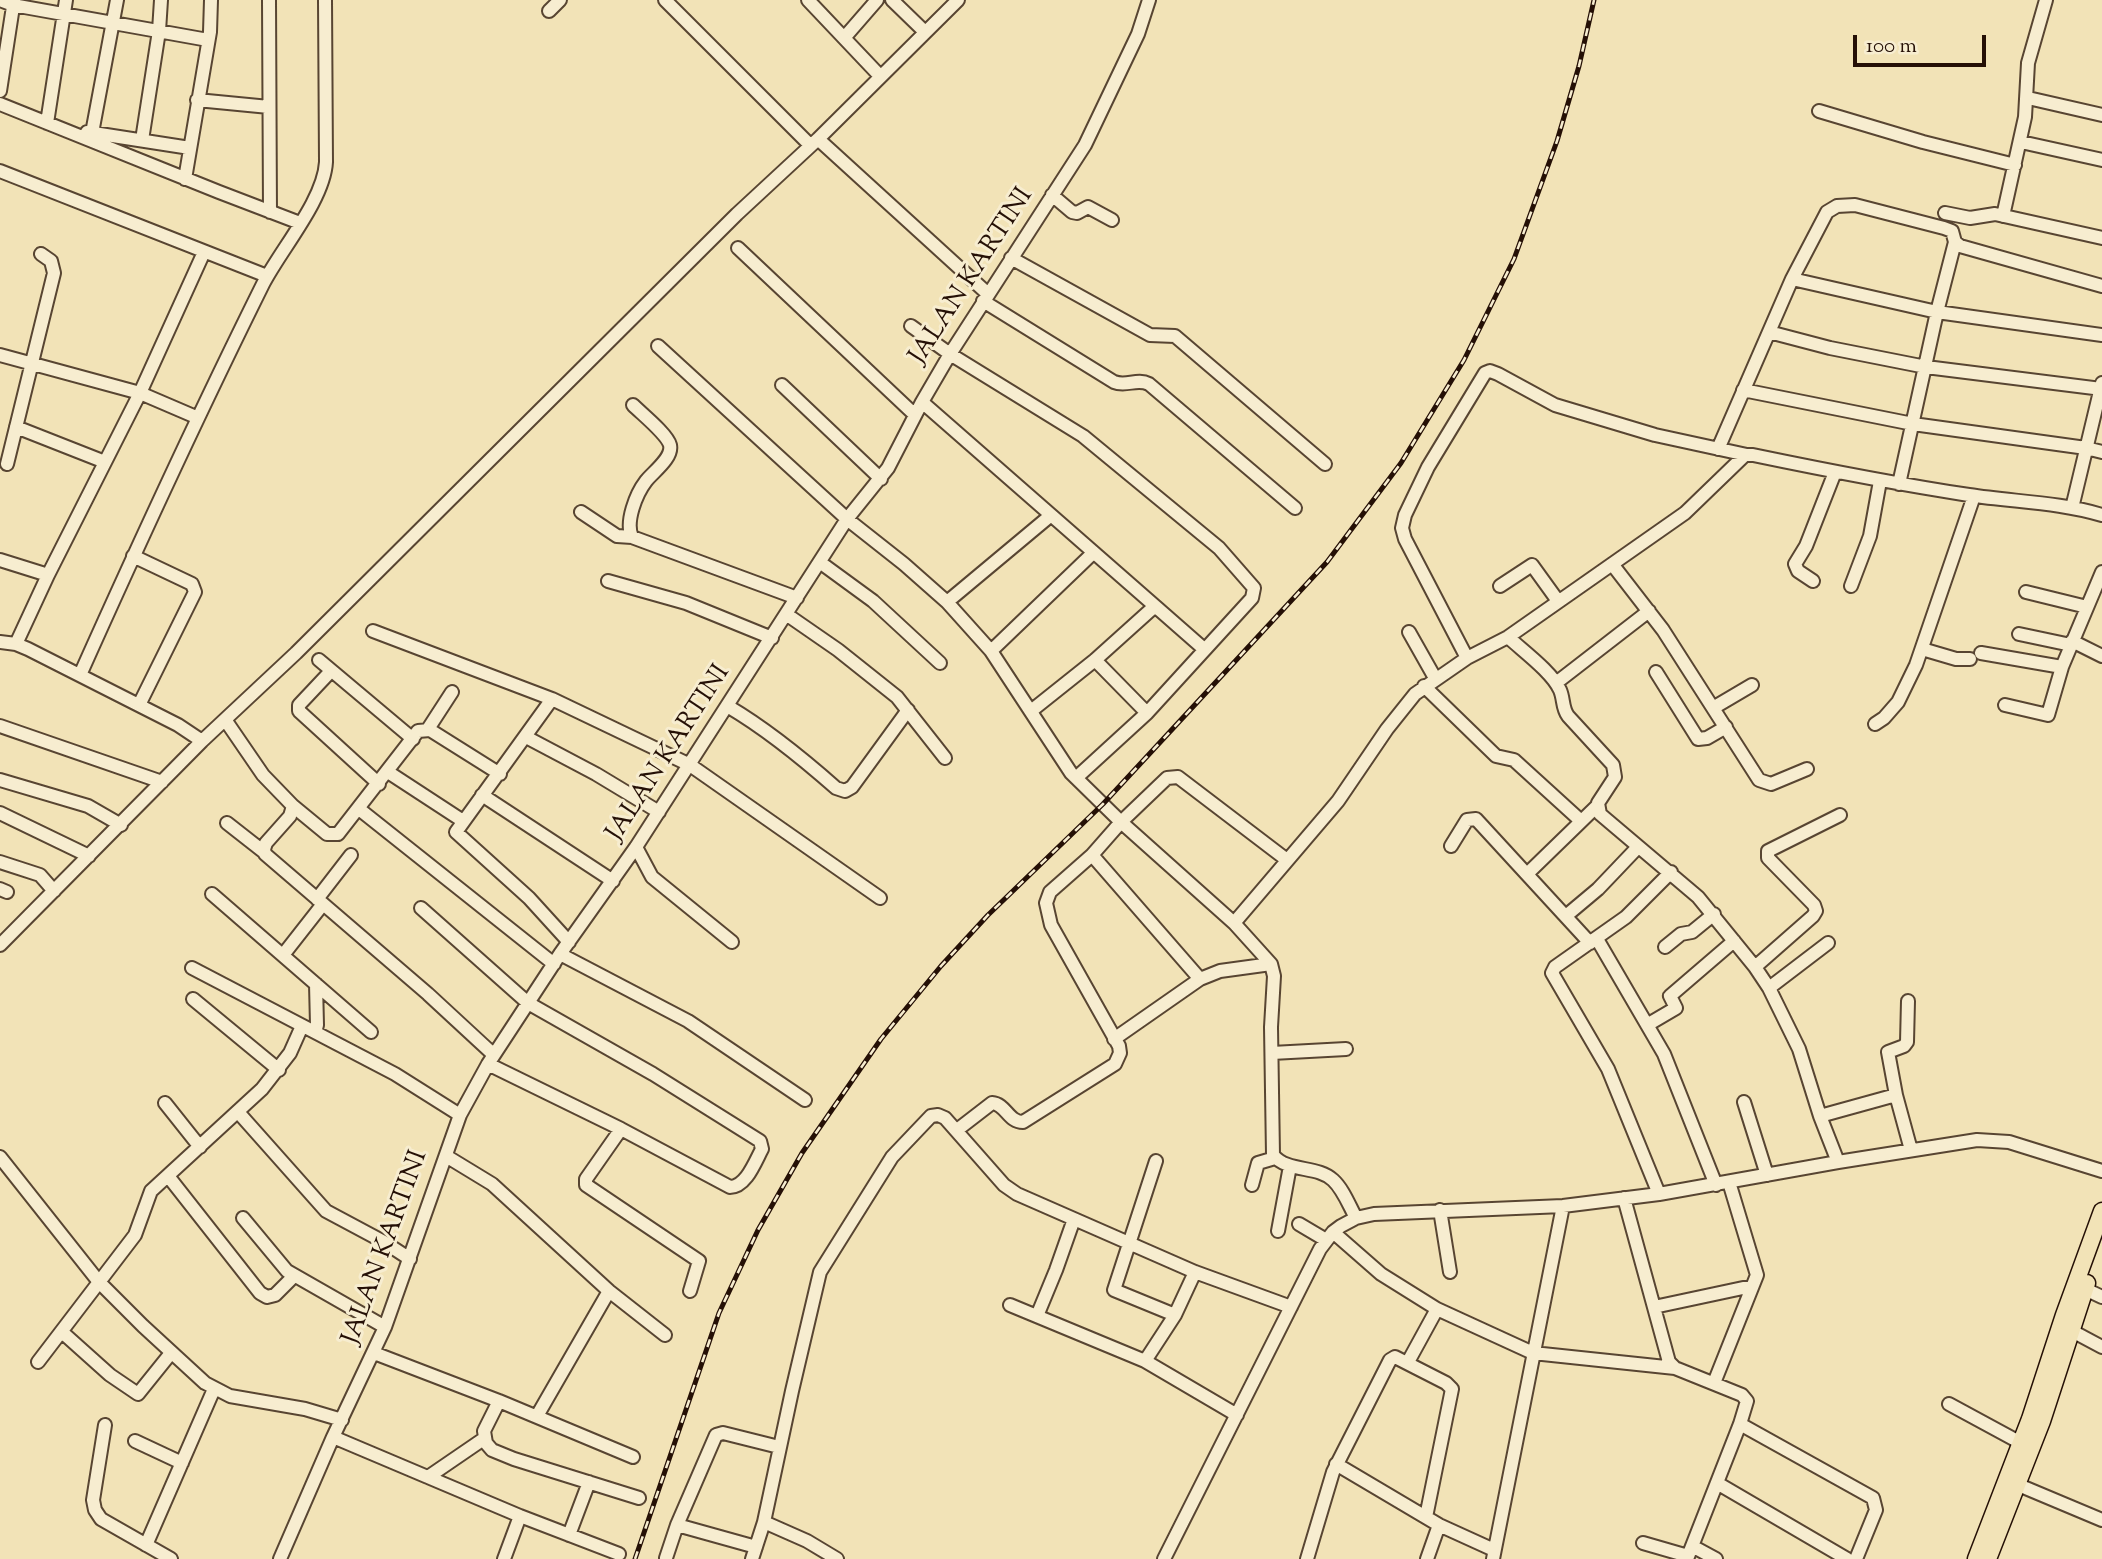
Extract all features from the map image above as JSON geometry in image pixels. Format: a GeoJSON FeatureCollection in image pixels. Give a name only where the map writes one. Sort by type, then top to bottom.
{"type":"FeatureCollection","features":[{"type":"Feature","properties":{"kind":"main road"},"geometry":{"type":"LineString","coordinates":[[1988,1559],[2021,1443],[2102,1211]]}},
{"type":"Feature","properties":{"kind":"main road"},"geometry":{"type":"LineString","coordinates":[[1976,1559],[2042,1421],[2102,1238]]}},
{"type":"Feature","properties":{"kind":"street"},"geometry":{"type":"LineString","coordinates":[[0,0],[64,15],[208,40]]}},
{"type":"Feature","properties":{"kind":"street"},"geometry":{"type":"LineString","coordinates":[[47,123],[66,0]]}},
{"type":"Feature","properties":{"kind":"street"},"geometry":{"type":"LineString","coordinates":[[93,133],[117,0]]}},
{"type":"Feature","properties":{"kind":"street"},"geometry":{"type":"LineString","coordinates":[[142,140],[159,31],[161,0]]}},
{"type":"Feature","properties":{"kind":"street"},"geometry":{"type":"LineString","coordinates":[[185,179],[208,40],[211,0]]}},
{"type":"Feature","properties":{"kind":"street"},"geometry":{"type":"LineString","coordinates":[[269,0],[270,212]]}},
{"type":"Feature","properties":{"kind":"street"},"geometry":{"type":"LineString","coordinates":[[80,675],[196,417],[267,276],[326,174],[325,0]]}},
{"type":"Feature","properties":{"kind":"street"},"geometry":{"type":"LineString","coordinates":[[549,11],[560,0]]}},
{"type":"Feature","properties":{"kind":"street"},"geometry":{"type":"LineString","coordinates":[[665,0],[814,142],[985,297],[1114,382],[1120,384],[1142,381],[1149,384],[1295,508]]}},
{"type":"Feature","properties":{"kind":"street"},"geometry":{"type":"LineString","coordinates":[[808,0],[880,76]]}},
{"type":"Feature","properties":{"kind":"street"},"geometry":{"type":"LineString","coordinates":[[844,38],[877,0]]}},
{"type":"Feature","properties":{"kind":"street"},"geometry":{"type":"LineString","coordinates":[[892,0],[925,32]]}},
{"type":"Feature","properties":{"kind":"street"},"geometry":{"type":"LineString","coordinates":[[0,944],[202,741],[226,721],[737,214],[958,0]]}},
{"type":"Feature","properties":{"kind":"street","name":"JALAN KARTINI"},"geometry":{"type":"LineString","coordinates":[[280,1559],[385,1327],[460,1115],[491,1059],[557,959],[636,848],[848,519],[881,479],[950,354],[1085,145],[1138,34],[1149,0]]}},
{"type":"Feature","properties":{"kind":"street"},"geometry":{"type":"LineString","coordinates":[[2003,216],[2021,142],[2028,98],[2028,63],[2046,0]]}},
{"type":"Feature","properties":{"kind":"street"},"geometry":{"type":"LineString","coordinates":[[0,92],[3,52],[14,3]]}},
{"type":"Feature","properties":{"kind":"street"},"geometry":{"type":"LineString","coordinates":[[2028,98],[2102,115]]}},
{"type":"Feature","properties":{"kind":"street"},"geometry":{"type":"LineString","coordinates":[[197,100],[269,107]]}},
{"type":"Feature","properties":{"kind":"street"},"geometry":{"type":"LineString","coordinates":[[0,104],[300,223]]}},
{"type":"Feature","properties":{"kind":"street"},"geometry":{"type":"LineString","coordinates":[[1819,111],[1923,142],[2015,165]]}},
{"type":"Feature","properties":{"kind":"street"},"geometry":{"type":"LineString","coordinates":[[63,130],[190,148]]}},
{"type":"Feature","properties":{"kind":"street"},"geometry":{"type":"LineString","coordinates":[[2021,142],[2102,160]]}},
{"type":"Feature","properties":{"kind":"street"},"geometry":{"type":"LineString","coordinates":[[0,171],[267,276]]}},
{"type":"Feature","properties":{"kind":"street"},"geometry":{"type":"LineString","coordinates":[[1052,195],[1072,212],[1077,213],[1088,207],[1112,220]]}},
{"type":"Feature","properties":{"kind":"street"},"geometry":{"type":"LineString","coordinates":[[1718,449],[1792,279],[1827,212],[1837,206],[1854,205],[1944,228],[1952,231],[1955,242],[1899,484]]}},
{"type":"Feature","properties":{"kind":"street"},"geometry":{"type":"LineString","coordinates":[[1945,213],[1970,218],[1989,214],[2003,216],[2102,239]]}},
{"type":"Feature","properties":{"kind":"street"},"geometry":{"type":"LineString","coordinates":[[1955,242],[1964,247],[2102,286]]}},
{"type":"Feature","properties":{"kind":"street"},"geometry":{"type":"LineString","coordinates":[[738,248],[915,415]]}},
{"type":"Feature","properties":{"kind":"street"},"geometry":{"type":"LineString","coordinates":[[16,643],[140,393],[204,252]]}},
{"type":"Feature","properties":{"kind":"street"},"geometry":{"type":"LineString","coordinates":[[7,464],[54,273],[51,261],[41,254]]}},
{"type":"Feature","properties":{"kind":"street"},"geometry":{"type":"LineString","coordinates":[[1011,258],[1150,335],[1175,336],[1325,464]]}},
{"type":"Feature","properties":{"kind":"street"},"geometry":{"type":"LineString","coordinates":[[1792,279],[1937,312],[2102,335]]}},
{"type":"Feature","properties":{"kind":"street"},"geometry":{"type":"LineString","coordinates":[[911,326],[950,354],[1071,427],[1219,548],[1253,585],[1255,591],[1252,598],[1147,713],[1076,778]]}},
{"type":"Feature","properties":{"kind":"street"},"geometry":{"type":"LineString","coordinates":[[1769,332],[1830,348],[1926,367],[2101,387],[2072,508]]}},
{"type":"Feature","properties":{"kind":"street"},"geometry":{"type":"LineString","coordinates":[[658,346],[848,519],[947,602],[991,651],[1076,778],[1234,923],[1271,964],[1274,976],[1271,1147],[1275,1158],[1290,1166],[1330,1177],[1340,1188],[1356,1218]]}},
{"type":"Feature","properties":{"kind":"street"},"geometry":{"type":"LineString","coordinates":[[0,355],[140,393],[196,417]]}},
{"type":"Feature","properties":{"kind":"street"},"geometry":{"type":"LineString","coordinates":[[1467,659],[1405,539],[1402,528],[1405,514],[1432,459],[1485,373],[1490,371],[1555,405],[1655,435],[1880,481],[2072,508],[2102,515]]}},
{"type":"Feature","properties":{"kind":"street"},"geometry":{"type":"LineString","coordinates":[[782,385],[881,479]]}},
{"type":"Feature","properties":{"kind":"street"},"geometry":{"type":"LineString","coordinates":[[1743,390],[1913,424],[2085,448],[2102,453]]}},
{"type":"Feature","properties":{"kind":"street"},"geometry":{"type":"LineString","coordinates":[[922,402],[1204,649]]}},
{"type":"Feature","properties":{"kind":"street"},"geometry":{"type":"LineString","coordinates":[[632,537],[629,524],[638,496],[644,483],[670,451],[670,445],[664,436],[633,405]]}},
{"type":"Feature","properties":{"kind":"street"},"geometry":{"type":"LineString","coordinates":[[16,427],[105,462]]}},
{"type":"Feature","properties":{"kind":"street"},"geometry":{"type":"LineString","coordinates":[[1234,923],[1343,794],[1407,703],[1430,682],[1508,637],[1685,513],[1747,454]]}},
{"type":"Feature","properties":{"kind":"street"},"geometry":{"type":"LineString","coordinates":[[1813,581],[1798,571],[1795,564],[1835,472]]}},
{"type":"Feature","properties":{"kind":"street"},"geometry":{"type":"LineString","coordinates":[[1851,586],[1870,536],[1880,481]]}},
{"type":"Feature","properties":{"kind":"street"},"geometry":{"type":"LineString","coordinates":[[1875,724],[1898,702],[1922,649],[1975,496]]}},
{"type":"Feature","properties":{"kind":"street"},"geometry":{"type":"LineString","coordinates":[[581,512],[617,536],[632,537],[797,598]]}},
{"type":"Feature","properties":{"kind":"street"},"geometry":{"type":"LineString","coordinates":[[947,602],[1050,516]]}},
{"type":"Feature","properties":{"kind":"street"},"geometry":{"type":"LineString","coordinates":[[991,651],[1093,553]]}},
{"type":"Feature","properties":{"kind":"street"},"geometry":{"type":"LineString","coordinates":[[133,556],[192,584],[195,592],[139,705]]}},
{"type":"Feature","properties":{"kind":"street"},"geometry":{"type":"LineString","coordinates":[[0,560],[48,575]]}},
{"type":"Feature","properties":{"kind":"street"},"geometry":{"type":"LineString","coordinates":[[821,563],[873,601],[940,663]]}},
{"type":"Feature","properties":{"kind":"street"},"geometry":{"type":"LineString","coordinates":[[1612,564],[1649,611],[1761,782],[1771,784],[1807,769]]}},
{"type":"Feature","properties":{"kind":"street"},"geometry":{"type":"LineString","coordinates":[[1500,586],[1532,565],[1558,601]]}},
{"type":"Feature","properties":{"kind":"street"},"geometry":{"type":"LineString","coordinates":[[2005,705],[2048,715],[2071,643],[2102,572]]}},
{"type":"Feature","properties":{"kind":"street"},"geometry":{"type":"LineString","coordinates":[[608,580],[686,603],[772,638]]}},
{"type":"Feature","properties":{"kind":"street"},"geometry":{"type":"LineString","coordinates":[[2026,592],[2087,607]]}},
{"type":"Feature","properties":{"kind":"street"},"geometry":{"type":"LineString","coordinates":[[1031,711],[1095,660],[1154,606]]}},
{"type":"Feature","properties":{"kind":"street"},"geometry":{"type":"LineString","coordinates":[[1556,683],[1649,611]]}},
{"type":"Feature","properties":{"kind":"street"},"geometry":{"type":"LineString","coordinates":[[786,614],[897,697],[945,758]]}},
{"type":"Feature","properties":{"kind":"street"},"geometry":{"type":"LineString","coordinates":[[373,631],[552,699],[690,765],[880,898]]}},
{"type":"Feature","properties":{"kind":"street"},"geometry":{"type":"LineString","coordinates":[[1409,632],[1430,682],[1496,756],[1514,760],[1581,821]]}},
{"type":"Feature","properties":{"kind":"street"},"geometry":{"type":"LineString","coordinates":[[2019,634],[2071,643],[2102,656]]}},
{"type":"Feature","properties":{"kind":"street"},"geometry":{"type":"LineString","coordinates":[[1508,637],[1556,683],[1568,716],[1615,769],[1613,782],[1597,806],[1527,874]]}},
{"type":"Feature","properties":{"kind":"street"},"geometry":{"type":"LineString","coordinates":[[0,642],[16,643],[178,724],[202,741]]}},
{"type":"Feature","properties":{"kind":"street"},"geometry":{"type":"LineString","coordinates":[[1922,649],[1956,659],[1976,656],[2063,667]]}},
{"type":"Feature","properties":{"kind":"street"},"geometry":{"type":"LineString","coordinates":[[319,660],[413,739]]}},
{"type":"Feature","properties":{"kind":"street"},"geometry":{"type":"LineString","coordinates":[[1095,660],[1147,713]]}},
{"type":"Feature","properties":{"kind":"street"},"geometry":{"type":"LineString","coordinates":[[331,671],[299,705],[299,711],[379,784]]}},
{"type":"Feature","properties":{"kind":"street"},"geometry":{"type":"LineString","coordinates":[[1656,672],[1698,739],[1707,738],[1726,727]]}},
{"type":"Feature","properties":{"kind":"street"},"geometry":{"type":"LineString","coordinates":[[1713,708],[1752,685]]}},
{"type":"Feature","properties":{"kind":"street"},"geometry":{"type":"LineString","coordinates":[[428,729],[452,692]]}},
{"type":"Feature","properties":{"kind":"street"},"geometry":{"type":"LineString","coordinates":[[552,699],[500,774],[463,821],[457,835],[528,898],[569,942]]}},
{"type":"Feature","properties":{"kind":"street"},"geometry":{"type":"LineString","coordinates":[[729,706],[786,745],[836,788],[845,790],[852,787],[908,710]]}},
{"type":"Feature","properties":{"kind":"street"},"geometry":{"type":"LineString","coordinates":[[226,721],[263,775],[293,806],[333,836],[340,833],[418,731],[428,729],[500,774]]}},
{"type":"Feature","properties":{"kind":"street"},"geometry":{"type":"LineString","coordinates":[[0,726],[163,782]]}},
{"type":"Feature","properties":{"kind":"street"},"geometry":{"type":"LineString","coordinates":[[526,737],[596,774],[659,812]]}},
{"type":"Feature","properties":{"kind":"street"},"geometry":{"type":"LineString","coordinates":[[388,772],[463,821]]}},
{"type":"Feature","properties":{"kind":"street"},"geometry":{"type":"LineString","coordinates":[[957,1130],[994,1103],[1001,1105],[1014,1120],[1023,1122],[1115,1064],[1120,1050],[1051,925],[1046,903],[1050,892],[1092,855],[1121,822],[1167,778],[1178,777],[1287,860]]}},
{"type":"Feature","properties":{"kind":"street"},"geometry":{"type":"LineString","coordinates":[[0,780],[88,806],[121,825]]}},
{"type":"Feature","properties":{"kind":"street"},"geometry":{"type":"LineString","coordinates":[[482,795],[613,881]]}},
{"type":"Feature","properties":{"kind":"street"},"geometry":{"type":"LineString","coordinates":[[264,852],[266,843],[290,816],[293,806]]}},
{"type":"Feature","properties":{"kind":"street"},"geometry":{"type":"LineString","coordinates":[[1597,806],[1600,814],[1698,897],[1755,967],[1769,988],[1799,1049],[1838,1162]]}},
{"type":"Feature","properties":{"kind":"street"},"geometry":{"type":"LineString","coordinates":[[359,809],[557,959],[688,1021],[805,1100]]}},
{"type":"Feature","properties":{"kind":"street"},"geometry":{"type":"LineString","coordinates":[[0,813],[89,856]]}},
{"type":"Feature","properties":{"kind":"street"},"geometry":{"type":"LineString","coordinates":[[1755,967],[1816,911],[1814,905],[1768,858],[1768,850],[1840,815]]}},
{"type":"Feature","properties":{"kind":"street"},"geometry":{"type":"LineString","coordinates":[[1451,846],[1467,820],[1474,818],[1594,941],[1647,1025],[1668,1064],[1722,1184],[1757,1273],[1714,1383]]}},
{"type":"Feature","properties":{"kind":"street"},"geometry":{"type":"LineString","coordinates":[[227,823],[428,994],[491,1059],[730,1187],[742,1182],[763,1147],[760,1141],[653,1074],[528,1003],[421,908]]}},
{"type":"Feature","properties":{"kind":"street"},"geometry":{"type":"LineString","coordinates":[[1567,915],[1598,889],[1638,847]]}},
{"type":"Feature","properties":{"kind":"street"},"geometry":{"type":"LineString","coordinates":[[636,848],[652,877],[732,942]]}},
{"type":"Feature","properties":{"kind":"street"},"geometry":{"type":"LineString","coordinates":[[283,956],[351,855]]}},
{"type":"Feature","properties":{"kind":"street"},"geometry":{"type":"LineString","coordinates":[[1092,855],[1200,979]]}},
{"type":"Feature","properties":{"kind":"street"},"geometry":{"type":"LineString","coordinates":[[0,862],[40,874],[54,891]]}},
{"type":"Feature","properties":{"kind":"street"},"geometry":{"type":"LineString","coordinates":[[1659,1194],[1608,1069],[1552,973],[1555,967],[1632,912],[1671,872]]}},
{"type":"Feature","properties":{"kind":"street"},"geometry":{"type":"LineString","coordinates":[[212,894],[371,1032]]}},
{"type":"Feature","properties":{"kind":"street"},"geometry":{"type":"LineString","coordinates":[[1665,947],[1714,914]]}},
{"type":"Feature","properties":{"kind":"street"},"geometry":{"type":"LineString","coordinates":[[1647,1025],[1676,1008],[1670,996],[1734,941]]}},
{"type":"Feature","properties":{"kind":"street"},"geometry":{"type":"LineString","coordinates":[[1769,988],[1828,943]]}},
{"type":"Feature","properties":{"kind":"street"},"geometry":{"type":"LineString","coordinates":[[1114,1039],[1200,979],[1220,971],[1271,964]]}},
{"type":"Feature","properties":{"kind":"street"},"geometry":{"type":"LineString","coordinates":[[192,968],[395,1074],[460,1115]]}},
{"type":"Feature","properties":{"kind":"street"},"geometry":{"type":"LineString","coordinates":[[315,1032],[316,984]]}},
{"type":"Feature","properties":{"kind":"street"},"geometry":{"type":"LineString","coordinates":[[193,999],[279,1070]]}},
{"type":"Feature","properties":{"kind":"street"},"geometry":{"type":"LineString","coordinates":[[1908,1001],[1907,1042],[1904,1046],[1888,1052],[1911,1150]]}},
{"type":"Feature","properties":{"kind":"street"},"geometry":{"type":"LineString","coordinates":[[38,1362],[135,1235],[151,1191],[239,1112],[279,1070],[302,1026]]}},
{"type":"Feature","properties":{"kind":"street"},"geometry":{"type":"LineString","coordinates":[[1272,1054],[1346,1049]]}},
{"type":"Feature","properties":{"kind":"street"},"geometry":{"type":"LineString","coordinates":[[1820,1116],[1896,1095]]}},
{"type":"Feature","properties":{"kind":"street"},"geometry":{"type":"LineString","coordinates":[[1744,1102],[1767,1175]]}},
{"type":"Feature","properties":{"kind":"street"},"geometry":{"type":"LineString","coordinates":[[165,1103],[200,1147]]}},
{"type":"Feature","properties":{"kind":"street"},"geometry":{"type":"LineString","coordinates":[[239,1112],[326,1211],[410,1259]]}},
{"type":"Feature","properties":{"kind":"street"},"geometry":{"type":"LineString","coordinates":[[677,1525],[754,1553],[764,1522],[779,1447],[824,1264],[892,1157],[927,1118],[935,1115],[942,1116],[957,1130],[1010,1191],[1195,1272],[1292,1307]]}},
{"type":"Feature","properties":{"kind":"street"},"geometry":{"type":"LineString","coordinates":[[621,1129],[586,1179],[586,1185],[699,1261],[690,1291]]}},
{"type":"Feature","properties":{"kind":"street"},"geometry":{"type":"LineString","coordinates":[[1164,1559],[1329,1236],[1356,1218],[1374,1214],[1440,1210],[1563,1206],[1659,1194],[1977,1140],[1998,1140],[2102,1171]]}},
{"type":"Feature","properties":{"kind":"street"},"geometry":{"type":"LineString","coordinates":[[446,1156],[492,1184],[609,1291],[665,1335]]}},
{"type":"Feature","properties":{"kind":"street"},"geometry":{"type":"LineString","coordinates":[[0,1157],[99,1282],[172,1353],[214,1389],[230,1396],[305,1409],[342,1420]]}},
{"type":"Feature","properties":{"kind":"street"},"geometry":{"type":"LineString","coordinates":[[1252,1185],[1258,1163],[1275,1158]]}},
{"type":"Feature","properties":{"kind":"street"},"geometry":{"type":"LineString","coordinates":[[1156,1161],[1114,1290],[1175,1315]]}},
{"type":"Feature","properties":{"kind":"street"},"geometry":{"type":"LineString","coordinates":[[1278,1231],[1290,1166]]}},
{"type":"Feature","properties":{"kind":"street"},"geometry":{"type":"LineString","coordinates":[[168,1176],[264,1296],[275,1295],[294,1276]]}},
{"type":"Feature","properties":{"kind":"street"},"geometry":{"type":"LineString","coordinates":[[1624,1198],[1668,1358],[1675,1368]]}},
{"type":"Feature","properties":{"kind":"street"},"geometry":{"type":"LineString","coordinates":[[1336,1464],[1494,1554],[1563,1206]]}},
{"type":"Feature","properties":{"kind":"street"},"geometry":{"type":"LineString","coordinates":[[1440,1210],[1450,1272]]}},
{"type":"Feature","properties":{"kind":"street"},"geometry":{"type":"LineString","coordinates":[[243,1218],[294,1276],[385,1327]]}},
{"type":"Feature","properties":{"kind":"street"},"geometry":{"type":"LineString","coordinates":[[1037,1316],[1074,1219]]}},
{"type":"Feature","properties":{"kind":"street"},"geometry":{"type":"LineString","coordinates":[[1299,1224],[1329,1236],[1381,1274],[1437,1309],[1533,1353],[1675,1368],[1745,1397],[1747,1405],[1689,1554]]}},
{"type":"Feature","properties":{"kind":"street"},"geometry":{"type":"LineString","coordinates":[[1145,1361],[1175,1315],[1195,1272]]}},
{"type":"Feature","properties":{"kind":"street"},"geometry":{"type":"LineString","coordinates":[[1654,1307],[1751,1288]]}},
{"type":"Feature","properties":{"kind":"street"},"geometry":{"type":"LineString","coordinates":[[2085,1289],[2102,1297]]}},
{"type":"Feature","properties":{"kind":"street"},"geometry":{"type":"LineString","coordinates":[[537,1416],[609,1291]]}},
{"type":"Feature","properties":{"kind":"street"},"geometry":{"type":"LineString","coordinates":[[1010,1305],[1145,1361],[1237,1415]]}},
{"type":"Feature","properties":{"kind":"street"},"geometry":{"type":"LineString","coordinates":[[1408,1362],[1437,1309]]}},
{"type":"Feature","properties":{"kind":"street"},"geometry":{"type":"LineString","coordinates":[[2072,1331],[2102,1347]]}},
{"type":"Feature","properties":{"kind":"street"},"geometry":{"type":"LineString","coordinates":[[62,1332],[110,1375],[138,1394],[172,1353]]}},
{"type":"Feature","properties":{"kind":"street"},"geometry":{"type":"LineString","coordinates":[[374,1353],[634,1457]]}},
{"type":"Feature","properties":{"kind":"street"},"geometry":{"type":"LineString","coordinates":[[1307,1559],[1336,1464],[1390,1360],[1397,1357],[1448,1384],[1452,1392],[1426,1517]]}},
{"type":"Feature","properties":{"kind":"street"},"geometry":{"type":"LineString","coordinates":[[146,1545],[214,1389]]}},
{"type":"Feature","properties":{"kind":"street"},"geometry":{"type":"LineString","coordinates":[[499,1401],[484,1431],[492,1450],[639,1498]]}},
{"type":"Feature","properties":{"kind":"street"},"geometry":{"type":"LineString","coordinates":[[1949,1404],[2021,1443]]}},
{"type":"Feature","properties":{"kind":"street"},"geometry":{"type":"LineString","coordinates":[[105,1424],[93,1500],[95,1510],[100,1519],[171,1559]]}},
{"type":"Feature","properties":{"kind":"street"},"geometry":{"type":"LineString","coordinates":[[1740,1424],[1873,1498],[1877,1504],[1876,1510],[1856,1559]]}},
{"type":"Feature","properties":{"kind":"street"},"geometry":{"type":"LineString","coordinates":[[666,1558],[677,1525],[716,1435],[723,1433],[779,1447]]}},
{"type":"Feature","properties":{"kind":"street"},"geometry":{"type":"LineString","coordinates":[[333,1437],[520,1516],[619,1554]]}},
{"type":"Feature","properties":{"kind":"street"},"geometry":{"type":"LineString","coordinates":[[428,1477],[485,1438]]}},
{"type":"Feature","properties":{"kind":"street"},"geometry":{"type":"LineString","coordinates":[[135,1441],[182,1463]]}},
{"type":"Feature","properties":{"kind":"street"},"geometry":{"type":"LineString","coordinates":[[569,1535],[589,1482]]}},
{"type":"Feature","properties":{"kind":"street"},"geometry":{"type":"LineString","coordinates":[[2012,1482],[2102,1520]]}},
{"type":"Feature","properties":{"kind":"street"},"geometry":{"type":"LineString","coordinates":[[1717,1483],[1847,1559]]}},
{"type":"Feature","properties":{"kind":"street"},"geometry":{"type":"LineString","coordinates":[[504,1559],[520,1516]]}},
{"type":"Feature","properties":{"kind":"street"},"geometry":{"type":"LineString","coordinates":[[764,1522],[837,1559]]}},
{"type":"Feature","properties":{"kind":"street"},"geometry":{"type":"LineString","coordinates":[[1427,1559],[1439,1525]]}},
{"type":"Feature","properties":{"kind":"street"},"geometry":{"type":"LineString","coordinates":[[1643,1544],[1716,1559]]}},
{"type":"Feature","properties":{"kind":"railway"},"geometry":{"type":"LineString","coordinates":[[635,1559],[719,1313],[758,1230],[802,1153],[881,1039],[941,966],[988,915],[1103,804],[1327,562],[1401,463],[1464,360],[1514,259],[1557,141],[1579,66],[1594,0]]}}]}
